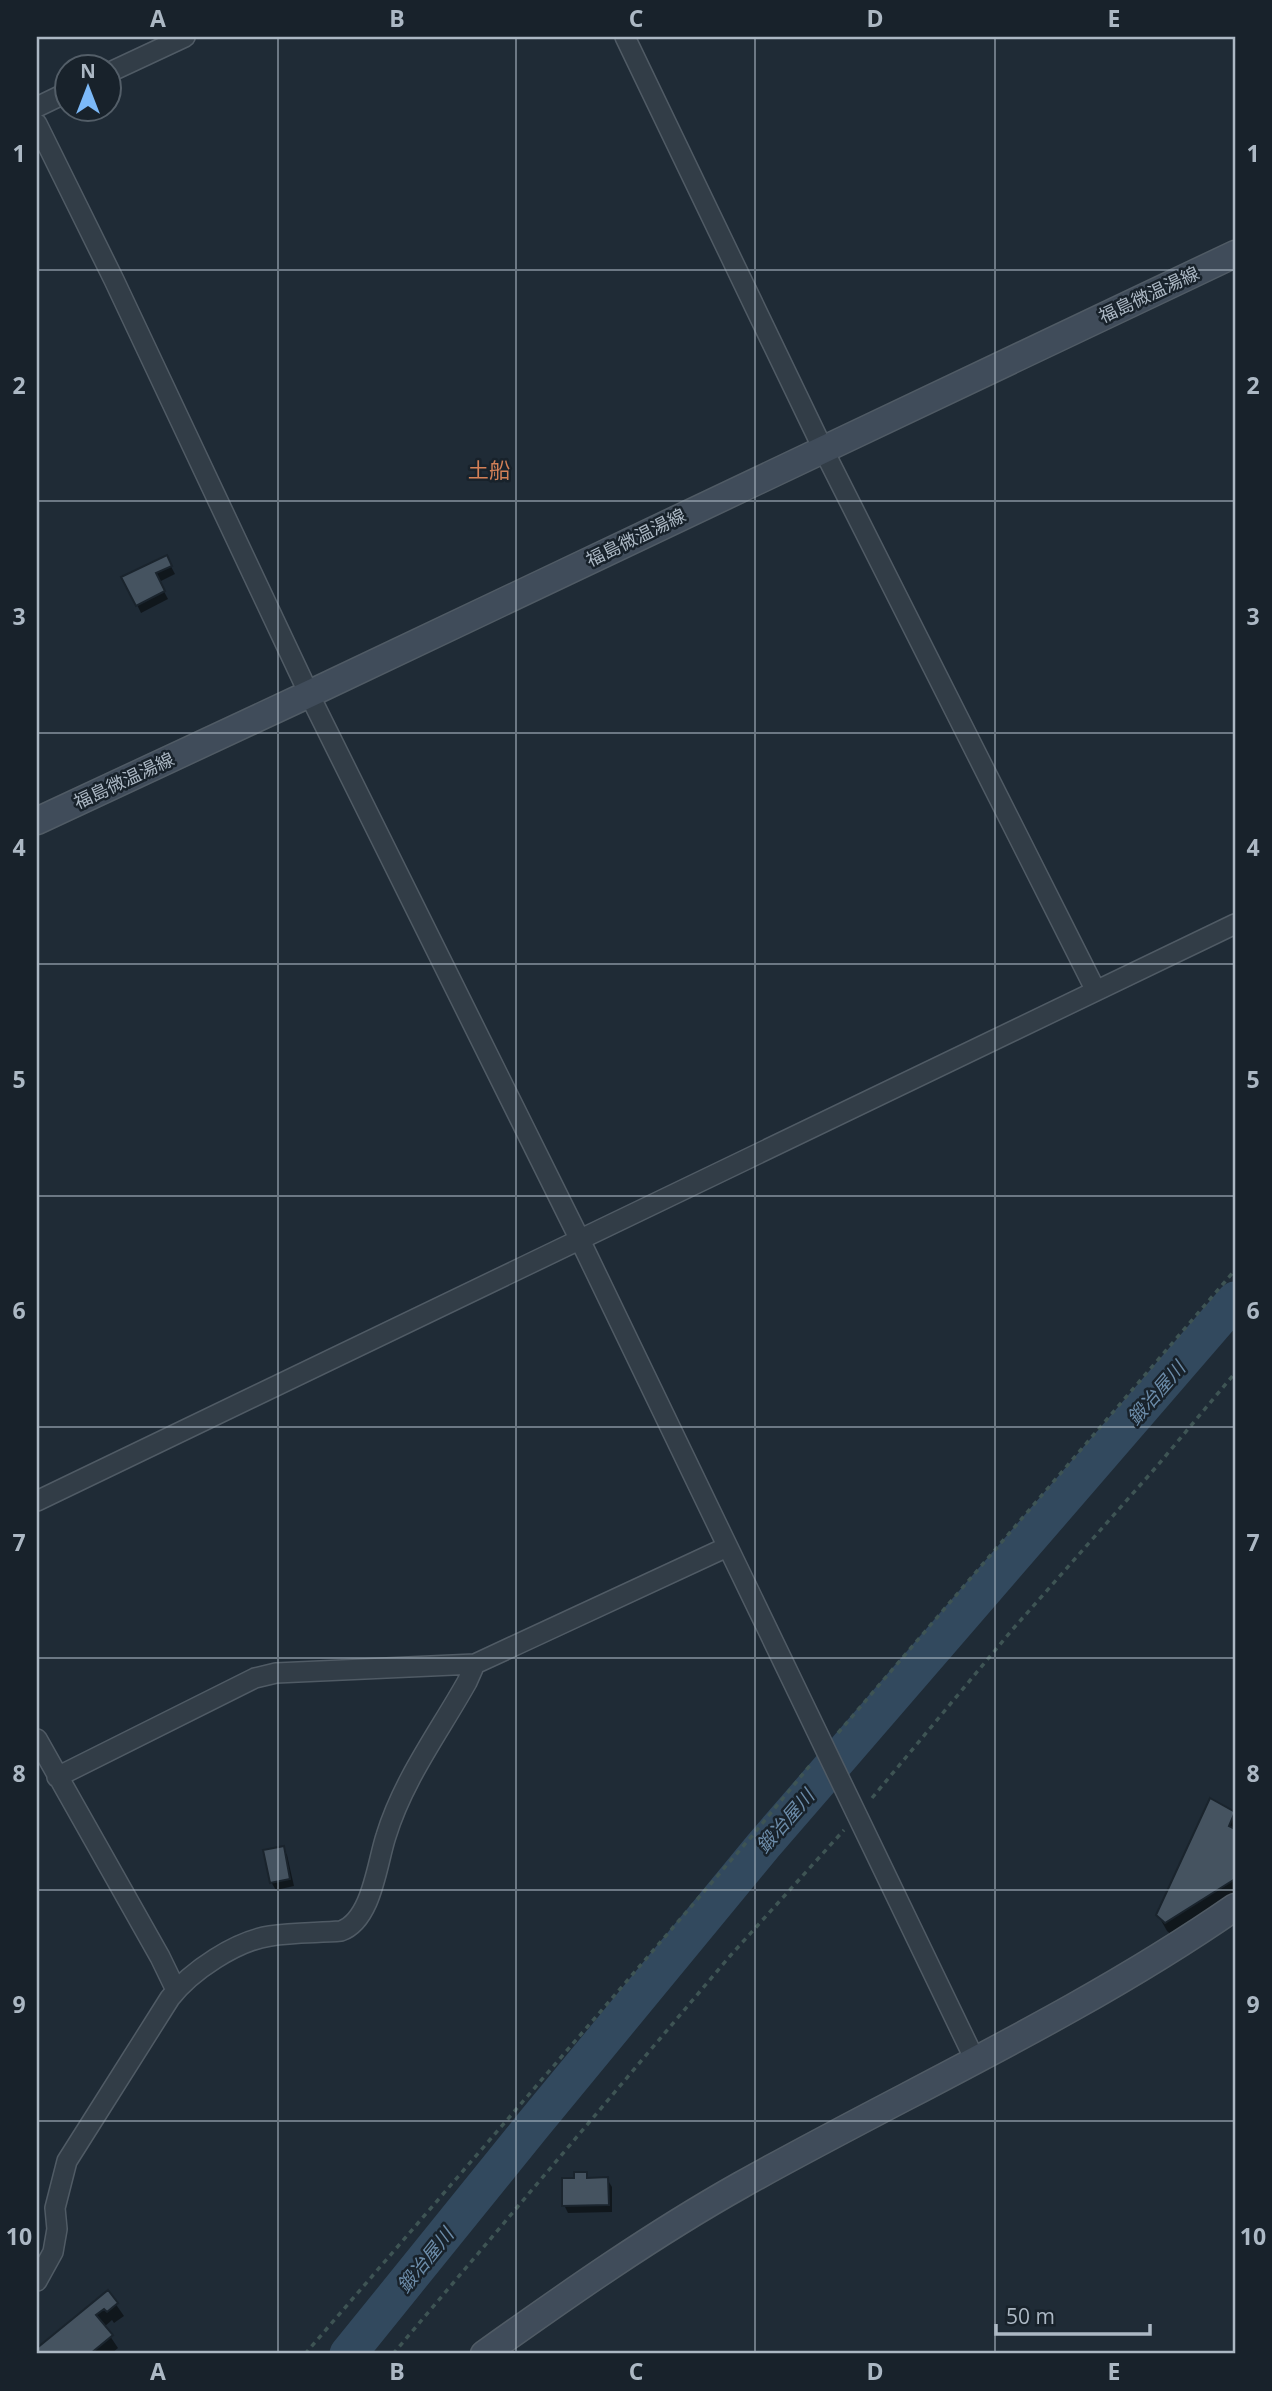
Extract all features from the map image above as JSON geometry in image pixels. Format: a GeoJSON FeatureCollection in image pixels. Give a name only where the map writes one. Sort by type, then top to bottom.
{"type":"FeatureCollection","features":[{"type":"Feature","properties":{"kind":"main road","name":"福島微温湯線"},"geometry":{"type":"LineString","coordinates":[[37,821],[1235,254]]}},
{"type":"Feature","properties":{"kind":"main road"},"geometry":{"type":"LineString","coordinates":[[484,2354],[576,2289],[739,2186],[975,2060],[1110,1984],[1235,1907]]}},
{"type":"Feature","properties":{"kind":"street"},"geometry":{"type":"LineString","coordinates":[[122,66],[185,37]]}},
{"type":"Feature","properties":{"kind":"street"},"geometry":{"type":"LineString","coordinates":[[625,37],[822,449],[1096,991]]}},
{"type":"Feature","properties":{"kind":"street"},"geometry":{"type":"LineString","coordinates":[[37,124],[114,280],[309,694],[580,1240],[975,2060]]}},
{"type":"Feature","properties":{"kind":"street"},"geometry":{"type":"LineString","coordinates":[[37,1501],[1235,924]]}},
{"type":"Feature","properties":{"kind":"street"},"geometry":{"type":"LineString","coordinates":[[57,1777],[228,1690],[268,1674],[475,1664],[727,1547]]}},
{"type":"Feature","properties":{"kind":"street"},"geometry":{"type":"LineString","coordinates":[[37,2281],[45,2271],[53,2252],[57,2229],[55,2208],[66,2161],[176,1990],[216,1958],[253,1940],[270,1936],[341,1931],[360,1917],[370,1895],[393,1810],[475,1664]]}},
{"type":"Feature","properties":{"kind":"street"},"geometry":{"type":"LineString","coordinates":[[37,1739],[160,1956],[176,1990]]}},
{"type":"Feature","properties":{"kind":"path"},"geometry":{"type":"LineString","coordinates":[[305,2354],[1235,1270]]}},
{"type":"Feature","properties":{"kind":"path"},"geometry":{"type":"LineString","coordinates":[[393,2354],[730,1955],[857,1816],[1012,1630],[1158,1465],[1235,1373]]}},
{"type":"Feature","properties":{"kind":"building"},"geometry":{"type":"Polygon","coordinates":[[[167,555],[172,566],[156,573],[165,591],[136,606],[121,577],[167,555]]]}},
{"type":"Feature","properties":{"kind":"building"},"geometry":{"type":"Polygon","coordinates":[[[1210,1798],[1235,1812],[1229,1826],[1235,1829],[1235,1879],[1165,1923],[1156,1915],[1210,1798]]]}},
{"type":"Feature","properties":{"kind":"building"},"geometry":{"type":"Polygon","coordinates":[[[284,1846],[290,1879],[270,1883],[263,1850],[284,1846]]]}},
{"type":"Feature","properties":{"kind":"building"},"geometry":{"type":"Polygon","coordinates":[[[574,2172],[587,2172],[587,2178],[608,2177],[609,2205],[562,2206],[562,2178],[574,2178],[574,2172]]]}},
{"type":"Feature","properties":{"kind":"building"},"geometry":{"type":"Polygon","coordinates":[[[108,2290],[118,2303],[107,2312],[104,2309],[96,2315],[113,2335],[90,2354],[37,2354],[37,2348],[108,2290]]]}},
{"type":"Feature","properties":{"kind":"waterway","name":"鍛冶屋川"},"geometry":{"type":"LineString","coordinates":[[348,2354],[763,1846],[1235,1300]]}},
{"type":"Feature","properties":{"kind":"district","name":"土船"},"geometry":{"type":"Point","coordinates":[489,471]}}]}
